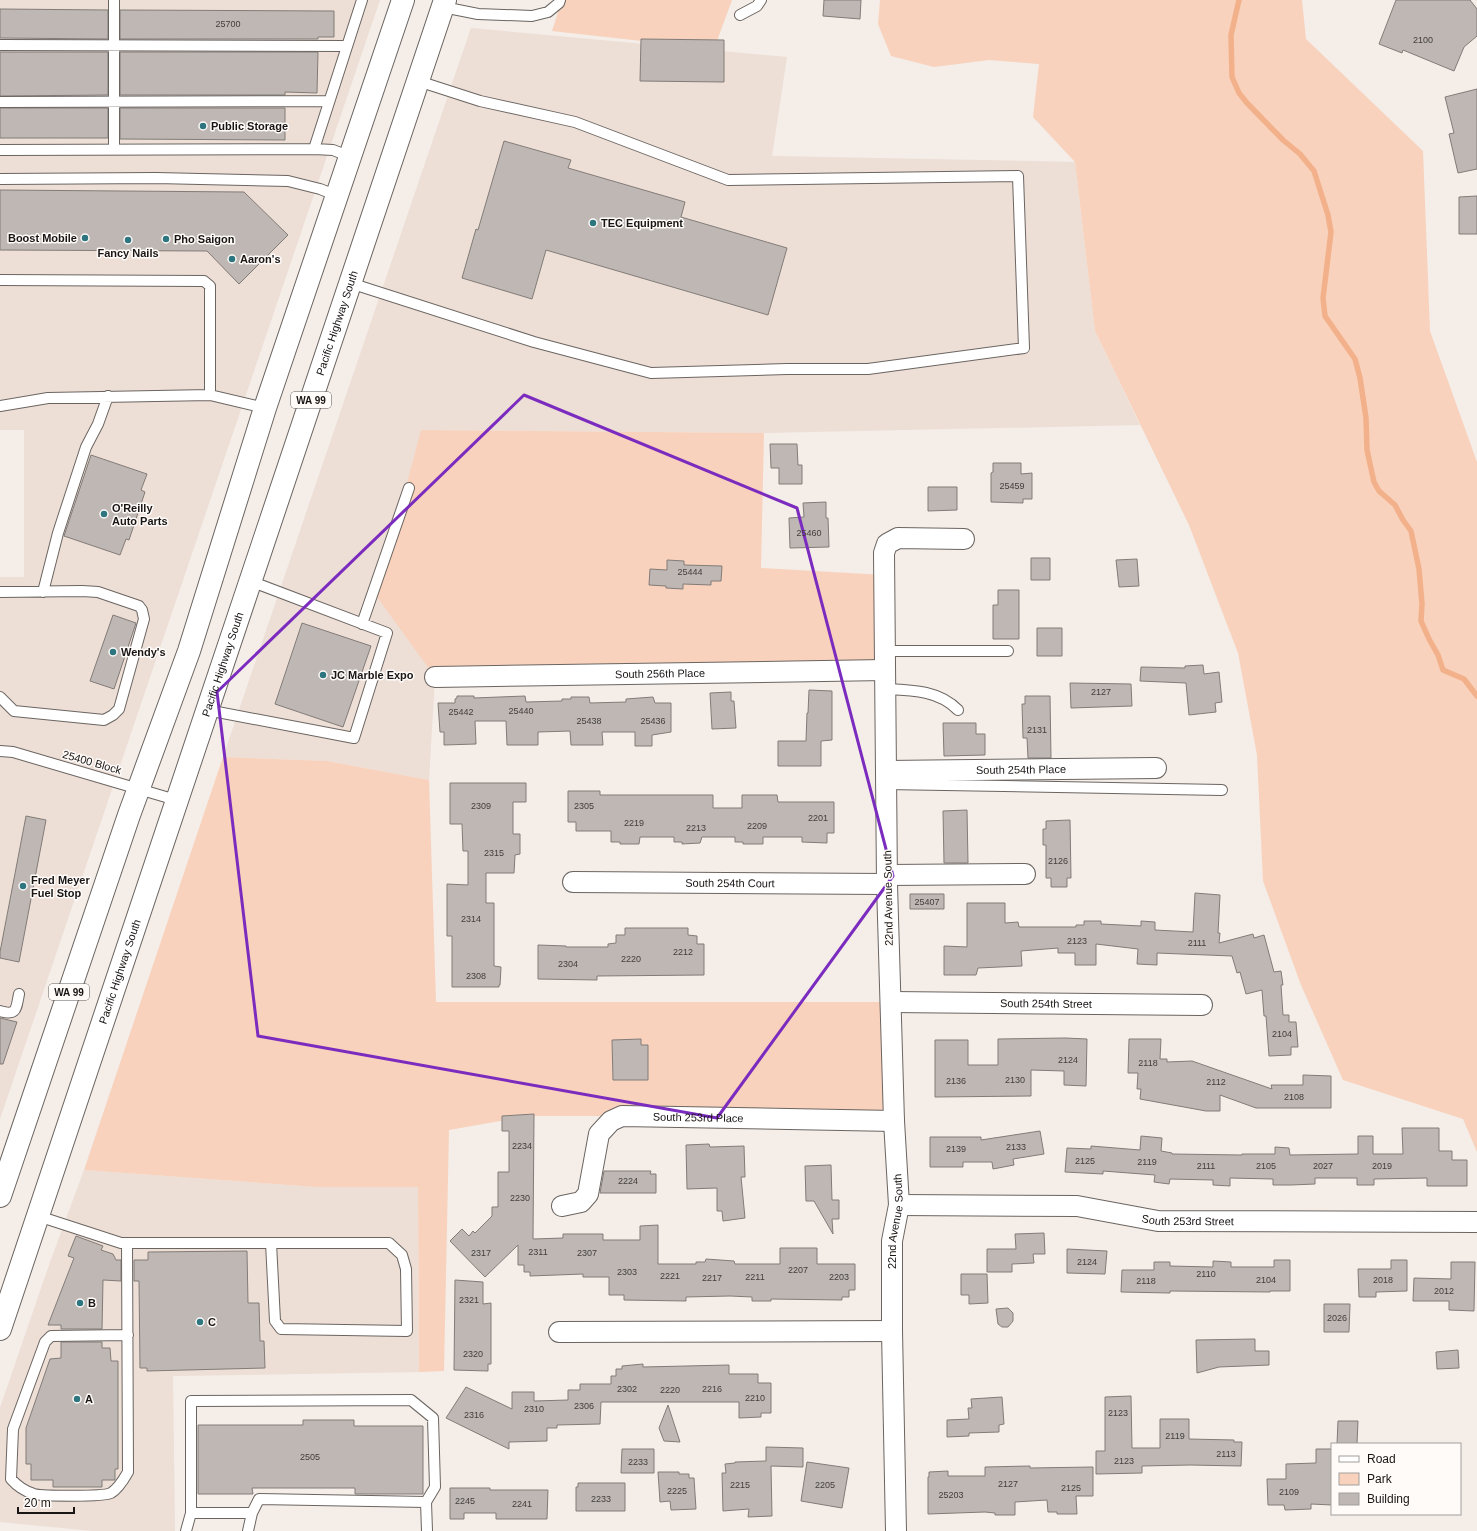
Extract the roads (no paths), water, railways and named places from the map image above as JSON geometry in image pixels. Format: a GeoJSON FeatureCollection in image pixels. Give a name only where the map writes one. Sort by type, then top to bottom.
{"type":"FeatureCollection","features":[{"type":"Feature","properties":{"kind":"main road","name":"WA 99"},"geometry":{"type":"LineString","coordinates":[[1,1186],[188,651],[265,408],[338,196],[403,0]]}},
{"type":"Feature","properties":{"kind":"main road","name":"Pacific Highway South"},"geometry":{"type":"LineString","coordinates":[[0,1330],[176,800],[444,4]]}},
{"type":"Feature","properties":{"kind":"street","name":"22nd Avenue South"},"geometry":{"type":"LineString","coordinates":[[896,1531],[892,1331],[892,1241],[899,1205],[894,1121],[887,879],[884,553],[887,544],[898,538],[964,539]]}},
{"type":"Feature","properties":{"kind":"street","name":"South 256th Place"},"geometry":{"type":"LineString","coordinates":[[435,677],[885,680]]}},
{"type":"Feature","properties":{"kind":"street","name":"South 254th Place"},"geometry":{"type":"LineString","coordinates":[[886,778],[1156,768]]}},
{"type":"Feature","properties":{"kind":"street"},"geometry":{"type":"LineString","coordinates":[[887,879],[1025,874]]}},
{"type":"Feature","properties":{"kind":"street","name":"South 254th Court"},"geometry":{"type":"LineString","coordinates":[[573,882],[887,879]]}},
{"type":"Feature","properties":{"kind":"street","name":"South 254th Street"},"geometry":{"type":"LineString","coordinates":[[891,1002],[1202,1005]]}},
{"type":"Feature","properties":{"kind":"street","name":"South 253rd Place"},"geometry":{"type":"LineString","coordinates":[[562,1206],[581,1202],[588,1194],[599,1134],[611,1121],[622,1116],[894,1121]]}},
{"type":"Feature","properties":{"kind":"street","name":"South 253rd Street"},"geometry":{"type":"LineString","coordinates":[[899,1205],[1077,1206],[1158,1221],[1477,1222]]}},
{"type":"Feature","properties":{"kind":"street"},"geometry":{"type":"LineString","coordinates":[[559,1332],[892,1331]]}},
{"type":"Feature","properties":{"kind":"lane"},"geometry":{"type":"LineString","coordinates":[[114,0],[114,149]]}},
{"type":"Feature","properties":{"kind":"lane"},"geometry":{"type":"LineString","coordinates":[[314,149],[362,0]]}},
{"type":"Feature","properties":{"kind":"lane"},"geometry":{"type":"LineString","coordinates":[[444,4],[478,14],[532,16],[548,12],[559,3],[560,0]]}},
{"type":"Feature","properties":{"kind":"lane"},"geometry":{"type":"LineString","coordinates":[[740,15],[757,6],[761,0]]}},
{"type":"Feature","properties":{"kind":"lane"},"geometry":{"type":"LineString","coordinates":[[0,45],[347,46]]}},
{"type":"Feature","properties":{"kind":"lane"},"geometry":{"type":"LineString","coordinates":[[350,283],[534,342],[651,373],[787,369],[868,369],[1024,348],[1018,176],[728,180],[575,122],[480,101],[418,81]]}},
{"type":"Feature","properties":{"kind":"lane"},"geometry":{"type":"LineString","coordinates":[[0,102],[329,101]]}},
{"type":"Feature","properties":{"kind":"lane"},"geometry":{"type":"LineString","coordinates":[[0,150],[314,149],[333,150],[351,157]]}},
{"type":"Feature","properties":{"kind":"lane"},"geometry":{"type":"LineString","coordinates":[[0,179],[156,178],[288,181],[320,189],[338,196]]}},
{"type":"Feature","properties":{"kind":"lane"},"geometry":{"type":"LineString","coordinates":[[0,280],[204,281],[210,286],[210,396]]}},
{"type":"Feature","properties":{"kind":"lane"},"geometry":{"type":"LineString","coordinates":[[0,406],[48,398],[108,396],[210,396],[265,408]]}},
{"type":"Feature","properties":{"kind":"lane"},"geometry":{"type":"LineString","coordinates":[[43,592],[58,533],[86,447],[98,424],[108,396]]}},
{"type":"Feature","properties":{"kind":"lane"},"geometry":{"type":"LineString","coordinates":[[362,624],[409,488]]}},
{"type":"Feature","properties":{"kind":"lane"},"geometry":{"type":"LineString","coordinates":[[207,710],[354,738],[387,633],[250,582]]}},
{"type":"Feature","properties":{"kind":"lane"},"geometry":{"type":"LineString","coordinates":[[0,592],[98,592],[139,606],[142,610],[144,619],[119,709],[113,715],[104,720],[14,711],[0,697]]}},
{"type":"Feature","properties":{"kind":"lane"},"geometry":{"type":"LineString","coordinates":[[885,651],[1008,651]]}},
{"type":"Feature","properties":{"kind":"lane"},"geometry":{"type":"LineString","coordinates":[[885,680],[940,697],[952,703],[958,710]]}},
{"type":"Feature","properties":{"kind":"lane","name":"25400 Block"},"geometry":{"type":"LineString","coordinates":[[0,751],[14,752],[176,800]]}},
{"type":"Feature","properties":{"kind":"lane"},"geometry":{"type":"LineString","coordinates":[[886,778],[1222,790]]}},
{"type":"Feature","properties":{"kind":"lane"},"geometry":{"type":"LineString","coordinates":[[0,1011],[8,1013],[13,1012],[16,1009],[19,994]]}},
{"type":"Feature","properties":{"kind":"lane"},"geometry":{"type":"LineString","coordinates":[[38,1216],[121,1243],[127,1243],[272,1243],[389,1243],[402,1255],[406,1269],[407,1331],[281,1329],[275,1321],[272,1243]]}},
{"type":"Feature","properties":{"kind":"lane"},"geometry":{"type":"LineString","coordinates":[[127,1243],[128,1335],[128,1472],[122,1482],[111,1493],[99,1496],[35,1494],[20,1489],[10,1480],[13,1429],[45,1342],[51,1336],[128,1335]]}},
{"type":"Feature","properties":{"kind":"lane"},"geometry":{"type":"LineString","coordinates":[[186,1531],[191,1513],[191,1401],[411,1400],[433,1418],[435,1487],[426,1502],[427,1531]]}},
{"type":"Feature","properties":{"kind":"lane"},"geometry":{"type":"LineString","coordinates":[[248,1531],[252,1513],[259,1499],[426,1502]]}},
{"type":"Feature","properties":{"kind":"lane"},"geometry":{"type":"LineString","coordinates":[[191,1513],[252,1513]]}},
{"type":"Feature","properties":{"kind":"waterway"},"geometry":{"type":"LineString","coordinates":[[1239,0],[1231,35],[1232,77],[1239,93],[1247,103],[1283,140],[1300,154],[1314,171],[1328,215],[1331,232],[1323,298],[1325,316],[1355,359],[1360,378],[1366,418],[1367,450],[1374,482],[1379,491],[1395,505],[1411,531],[1419,569],[1422,604],[1421,621],[1438,655],[1443,670],[1464,679],[1477,696]]}},
{"type":"Feature","properties":{"kind":"place","name":"Public Storage"},"geometry":{"type":"Point","coordinates":[203,126]}},
{"type":"Feature","properties":{"kind":"place","name":"TEC Equipment"},"geometry":{"type":"Point","coordinates":[593,223]}},
{"type":"Feature","properties":{"kind":"place","name":"Boost Mobile"},"geometry":{"type":"Point","coordinates":[85,238]}},
{"type":"Feature","properties":{"kind":"place","name":"Pho Saigon"},"geometry":{"type":"Point","coordinates":[166,239]}},
{"type":"Feature","properties":{"kind":"place","name":"Fancy Nails"},"geometry":{"type":"Point","coordinates":[128,240]}},
{"type":"Feature","properties":{"kind":"place","name":"Aaron's"},"geometry":{"type":"Point","coordinates":[232,259]}},
{"type":"Feature","properties":{"kind":"place","name":"O'Reilly Auto Parts"},"geometry":{"type":"Point","coordinates":[104,514]}},
{"type":"Feature","properties":{"kind":"place","name":"Wendy's"},"geometry":{"type":"Point","coordinates":[113,652]}},
{"type":"Feature","properties":{"kind":"place","name":"JC Marble Expo"},"geometry":{"type":"Point","coordinates":[323,675]}},
{"type":"Feature","properties":{"kind":"place","name":"Fred Meyer Fuel Stop"},"geometry":{"type":"Point","coordinates":[23,886]}},
{"type":"Feature","properties":{"kind":"place","name":"B"},"geometry":{"type":"Point","coordinates":[80,1303]}},
{"type":"Feature","properties":{"kind":"place","name":"C"},"geometry":{"type":"Point","coordinates":[200,1322]}},
{"type":"Feature","properties":{"kind":"place","name":"A"},"geometry":{"type":"Point","coordinates":[77,1399]}}]}
